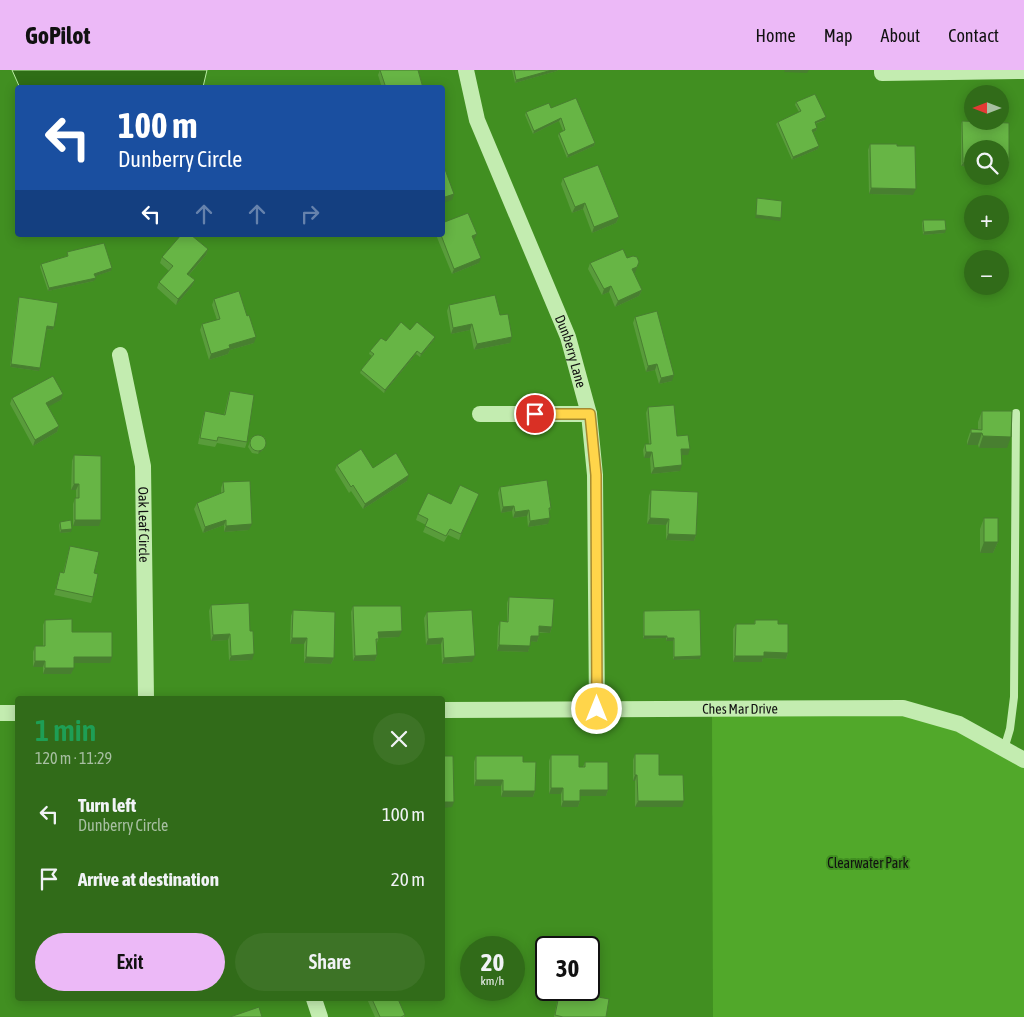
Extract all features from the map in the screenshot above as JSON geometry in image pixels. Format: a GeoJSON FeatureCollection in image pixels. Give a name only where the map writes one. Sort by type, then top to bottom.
{"type":"FeatureCollection","features":[{"type":"Feature","properties":{"kind":"street","name":"Dunberry Lane"},"geometry":{"type":"LineString","coordinates":[[466,70],[476,120],[568,337],[590,414],[596,475],[597,709]]}},
{"type":"Feature","properties":{"kind":"street"},"geometry":{"type":"LineString","coordinates":[[882,70],[882,73],[1024,71]]}},
{"type":"Feature","properties":{"kind":"street","name":"Oak Leaf Circle"},"geometry":{"type":"LineString","coordinates":[[120,355],[142,466],[146,696]]}},
{"type":"Feature","properties":{"kind":"street"},"geometry":{"type":"LineString","coordinates":[[480,414],[590,414]]}},
{"type":"Feature","properties":{"kind":"street","name":"Ches Mar Drive"},"geometry":{"type":"LineString","coordinates":[[445,710],[903,708],[959,724],[1024,760]]}},
{"type":"Feature","properties":{"kind":"street"},"geometry":{"type":"LineString","coordinates":[[0,713],[15,713]]}},
{"type":"Feature","properties":{"kind":"street"},"geometry":{"type":"LineString","coordinates":[[315,1001],[320,1017]]}},
{"type":"Feature","properties":{"kind":"lane"},"geometry":{"type":"LineString","coordinates":[[1004,749],[1010,729],[1014,697],[1016,413]]}},
{"type":"Feature","properties":{"kind":"green space","name":"Clearwater Park"},"geometry":{"type":"Polygon","coordinates":[[[903,708],[1024,758],[1024,1017],[713,1017],[712,709],[903,708]]]}},
{"type":"Feature","properties":{"kind":"shaded area"},"geometry":{"type":"Polygon","coordinates":[[[12,70],[207,70],[203,85],[19,85],[12,70]]]}},
{"type":"Feature","properties":{"kind":"building"},"geometry":{"type":"Polygon","coordinates":[[[380,70],[418,70],[422,85],[385,85],[380,70]]]}},
{"type":"Feature","properties":{"kind":"building"},"geometry":{"type":"Polygon","coordinates":[[[514,70],[552,70],[516,80],[514,70]]]}},
{"type":"Feature","properties":{"kind":"building"},"geometry":{"type":"Polygon","coordinates":[[[815,94],[826,117],[815,122],[817,128],[812,130],[819,146],[793,157],[778,122],[801,111],[796,102],[815,94]]]}},
{"type":"Feature","properties":{"kind":"building"},"geometry":{"type":"Polygon","coordinates":[[[576,98],[595,143],[568,155],[559,133],[565,130],[561,118],[534,131],[526,112],[549,103],[551,108],[576,98]]]}},
{"type":"Feature","properties":{"kind":"building"},"geometry":{"type":"Polygon","coordinates":[[[962,121],[964,121],[964,130],[1009,130],[1009,140],[964,140],[963,163],[962,121]]]}},
{"type":"Feature","properties":{"kind":"building"},"geometry":{"type":"Polygon","coordinates":[[[870,144],[915,146],[916,189],[871,188],[870,144]]]}},
{"type":"Feature","properties":{"kind":"building"},"geometry":{"type":"Polygon","coordinates":[[[598,165],[619,217],[594,227],[585,203],[575,207],[563,178],[598,165]]]}},
{"type":"Feature","properties":{"kind":"building"},"geometry":{"type":"Polygon","coordinates":[[[445,169],[454,194],[445,197],[445,169]]]}},
{"type":"Feature","properties":{"kind":"building"},"geometry":{"type":"Polygon","coordinates":[[[757,198],[782,201],[781,218],[756,215],[757,198]]]}},
{"type":"Feature","properties":{"kind":"building"},"geometry":{"type":"Polygon","coordinates":[[[468,213],[477,234],[472,236],[481,258],[454,269],[442,237],[445,237],[445,222],[468,213]]]}},
{"type":"Feature","properties":{"kind":"building"},"geometry":{"type":"Polygon","coordinates":[[[923,220],[945,220],[946,230],[924,232],[923,220]]]}},
{"type":"Feature","properties":{"kind":"building"},"geometry":{"type":"Polygon","coordinates":[[[179,237],[193,237],[208,249],[187,274],[195,280],[178,299],[159,282],[173,266],[162,257],[179,237]]]}},
{"type":"Feature","properties":{"kind":"building"},"geometry":{"type":"Polygon","coordinates":[[[104,243],[112,268],[94,274],[96,278],[49,288],[41,264],[68,256],[67,252],[104,243]]]}},
{"type":"Feature","properties":{"kind":"building"},"geometry":{"type":"Polygon","coordinates":[[[623,249],[627,258],[637,257],[639,262],[637,267],[632,269],[642,290],[618,301],[611,286],[604,289],[590,263],[623,249]]]}},
{"type":"Feature","properties":{"kind":"building"},"geometry":{"type":"Polygon","coordinates":[[[239,291],[256,337],[229,345],[230,348],[211,354],[202,324],[220,319],[214,299],[239,291]]]}},
{"type":"Feature","properties":{"kind":"building"},"geometry":{"type":"Polygon","coordinates":[[[495,295],[500,315],[508,314],[512,337],[477,344],[472,324],[453,328],[449,305],[495,295]]]}},
{"type":"Feature","properties":{"kind":"building"},"geometry":{"type":"Polygon","coordinates":[[[19,297],[58,303],[54,327],[47,326],[40,368],[11,364],[19,297]]]}},
{"type":"Feature","properties":{"kind":"building"},"geometry":{"type":"Polygon","coordinates":[[[657,311],[674,375],[661,378],[657,364],[648,366],[635,317],[657,311]]]}},
{"type":"Feature","properties":{"kind":"building"},"geometry":{"type":"Polygon","coordinates":[[[401,322],[410,330],[417,322],[435,337],[421,354],[417,351],[385,390],[361,370],[374,354],[370,351],[381,338],[386,341],[401,322]]]}},
{"type":"Feature","properties":{"kind":"building"},"geometry":{"type":"Polygon","coordinates":[[[53,376],[63,394],[46,403],[59,426],[35,440],[12,398],[53,376]]]}},
{"type":"Feature","properties":{"kind":"building"},"geometry":{"type":"Polygon","coordinates":[[[230,391],[254,395],[247,442],[218,437],[217,441],[200,438],[205,411],[225,415],[230,391]]]}},
{"type":"Feature","properties":{"kind":"building"},"geometry":{"type":"Polygon","coordinates":[[[674,405],[677,436],[688,435],[690,449],[681,449],[682,465],[654,468],[652,452],[646,452],[645,444],[651,444],[648,407],[674,405]]]}},
{"type":"Feature","properties":{"kind":"building"},"geometry":{"type":"Polygon","coordinates":[[[982,411],[1012,411],[1011,437],[983,436],[982,433],[971,433],[971,429],[982,430],[982,411]]]}},
{"type":"Feature","properties":{"kind":"building"},"geometry":{"type":"Polygon","coordinates":[[[258,435],[264,437],[266,443],[264,449],[258,451],[252,449],[250,443],[252,437],[258,435]]]}},
{"type":"Feature","properties":{"kind":"building"},"geometry":{"type":"Polygon","coordinates":[[[361,449],[373,468],[396,453],[409,475],[365,504],[337,465],[361,449]]]}},
{"type":"Feature","properties":{"kind":"building"},"geometry":{"type":"Polygon","coordinates":[[[74,455],[101,456],[101,520],[75,520],[75,498],[79,498],[79,484],[74,484],[74,455]]]}},
{"type":"Feature","properties":{"kind":"building"},"geometry":{"type":"Polygon","coordinates":[[[547,480],[551,508],[549,508],[550,518],[530,521],[529,510],[515,512],[514,506],[503,507],[500,487],[547,480]]]}},
{"type":"Feature","properties":{"kind":"building"},"geometry":{"type":"Polygon","coordinates":[[[250,481],[252,524],[226,526],[226,520],[205,527],[197,503],[224,492],[223,482],[250,481]]]}},
{"type":"Feature","properties":{"kind":"building"},"geometry":{"type":"Polygon","coordinates":[[[460,485],[479,494],[461,534],[450,529],[446,536],[425,526],[428,519],[418,514],[428,493],[451,504],[460,485]]]}},
{"type":"Feature","properties":{"kind":"building"},"geometry":{"type":"Polygon","coordinates":[[[651,490],[698,492],[696,535],[668,534],[669,519],[650,518],[651,490]]]}},
{"type":"Feature","properties":{"kind":"building"},"geometry":{"type":"Polygon","coordinates":[[[984,518],[998,518],[998,542],[984,542],[984,518]]]}},
{"type":"Feature","properties":{"kind":"building"},"geometry":{"type":"Polygon","coordinates":[[[71,520],[72,529],[61,530],[60,522],[71,520]]]}},
{"type":"Feature","properties":{"kind":"building"},"geometry":{"type":"Polygon","coordinates":[[[70,546],[99,552],[94,573],[98,574],[93,597],[56,589],[60,572],[64,573],[70,546]]]}},
{"type":"Feature","properties":{"kind":"building"},"geometry":{"type":"Polygon","coordinates":[[[509,597],[554,599],[552,627],[539,626],[539,636],[531,636],[530,646],[499,645],[500,621],[508,622],[509,597]]]}},
{"type":"Feature","properties":{"kind":"building"},"geometry":{"type":"Polygon","coordinates":[[[249,603],[250,631],[253,631],[254,654],[231,656],[230,634],[213,635],[211,605],[249,603]]]}},
{"type":"Feature","properties":{"kind":"building"},"geometry":{"type":"Polygon","coordinates":[[[353,606],[401,606],[402,631],[378,632],[379,639],[376,639],[377,655],[355,656],[353,606]]]}},
{"type":"Feature","properties":{"kind":"building"},"geometry":{"type":"Polygon","coordinates":[[[293,610],[335,612],[334,658],[306,657],[307,638],[292,638],[293,610]]]}},
{"type":"Feature","properties":{"kind":"building"},"geometry":{"type":"Polygon","coordinates":[[[472,610],[475,656],[444,658],[443,638],[428,639],[427,612],[472,610]]]}},
{"type":"Feature","properties":{"kind":"building"},"geometry":{"type":"Polygon","coordinates":[[[700,610],[701,656],[674,657],[674,638],[667,638],[667,636],[644,636],[644,611],[700,610]]]}},
{"type":"Feature","properties":{"kind":"building"},"geometry":{"type":"Polygon","coordinates":[[[72,619],[72,632],[112,632],[112,657],[74,657],[74,668],[45,668],[45,661],[35,661],[35,646],[45,646],[45,620],[72,619]]]}},
{"type":"Feature","properties":{"kind":"building"},"geometry":{"type":"Polygon","coordinates":[[[755,620],[778,620],[778,624],[788,624],[788,653],[764,652],[764,656],[735,656],[736,624],[755,624],[755,620]]]}},
{"type":"Feature","properties":{"kind":"building"},"geometry":{"type":"Polygon","coordinates":[[[635,754],[659,754],[659,775],[683,775],[684,801],[638,801],[635,754]]]}},
{"type":"Feature","properties":{"kind":"building"},"geometry":{"type":"Polygon","coordinates":[[[551,755],[579,755],[579,767],[585,767],[585,762],[608,762],[608,790],[580,790],[580,801],[563,801],[563,788],[551,788],[551,755]]]}},
{"type":"Feature","properties":{"kind":"building"},"geometry":{"type":"Polygon","coordinates":[[[445,756],[453,756],[454,802],[445,802],[445,756]]]}},
{"type":"Feature","properties":{"kind":"building"},"geometry":{"type":"Polygon","coordinates":[[[476,756],[523,756],[523,762],[536,762],[535,791],[503,791],[503,780],[476,780],[476,756]]]}},
{"type":"Feature","properties":{"kind":"building"},"geometry":{"type":"Polygon","coordinates":[[[600,997],[609,999],[606,1017],[563,1017],[555,1015],[558,1001],[600,1001],[600,997]]]}},
{"type":"Feature","properties":{"kind":"building"},"geometry":{"type":"Polygon","coordinates":[[[373,1001],[399,1001],[405,1015],[401,1017],[380,1017],[373,1001]]]}},
{"type":"Feature","properties":{"kind":"building"},"geometry":{"type":"Polygon","coordinates":[[[259,1007],[262,1017],[230,1017],[259,1007]]]}},
{"type":"Feature","properties":{"kind":"route"},"geometry":{"type":"LineString","coordinates":[[535,414],[590,414],[596,475],[597,709]]}}]}
